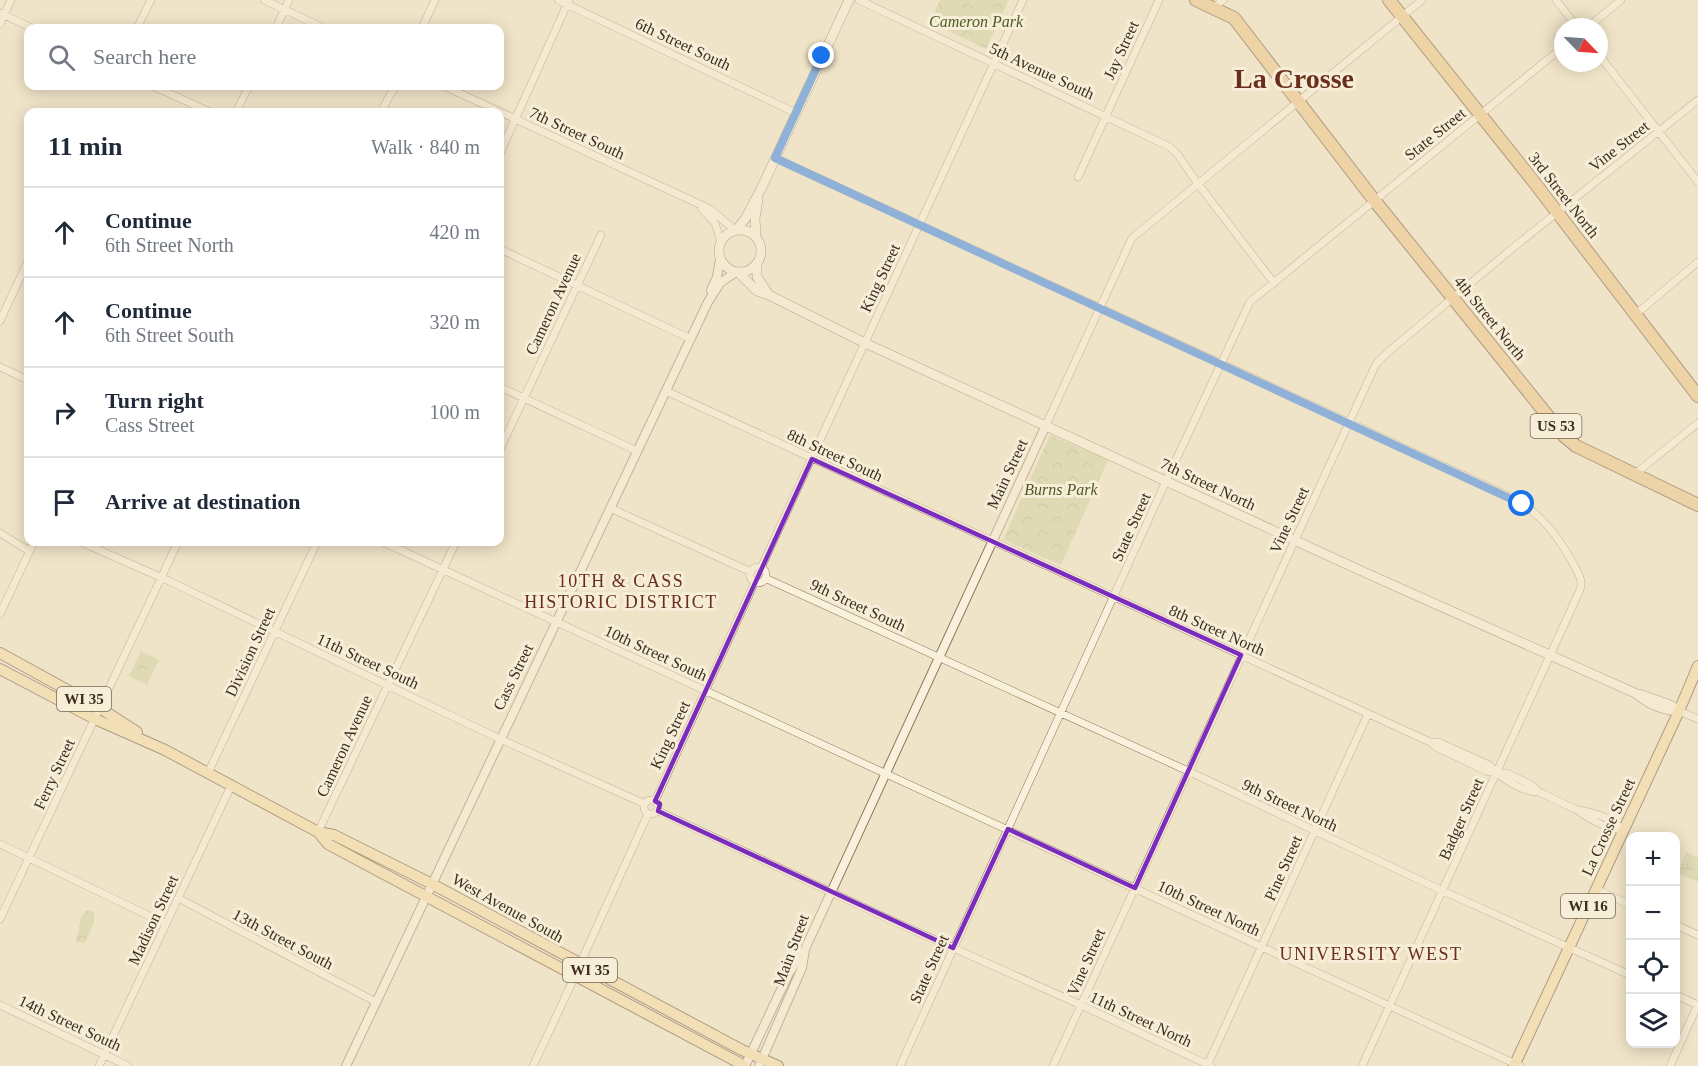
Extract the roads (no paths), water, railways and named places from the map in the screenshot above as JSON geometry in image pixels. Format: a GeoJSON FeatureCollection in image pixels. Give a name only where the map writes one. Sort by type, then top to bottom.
{"type":"FeatureCollection","features":[{"type":"Feature","properties":{"kind":"highway","name":"US 53"},"geometry":{"type":"LineString","coordinates":[[1196,0],[1234,18],[1298,101]]}},
{"type":"Feature","properties":{"kind":"highway","name":"3rd Street North"},"geometry":{"type":"LineString","coordinates":[[1389,0],[1557,212],[1698,396]]}},
{"type":"Feature","properties":{"kind":"highway","name":"4th Street North"},"geometry":{"type":"LineString","coordinates":[[1298,101],[1374,200],[1564,436],[1576,446],[1698,505]]}},
{"type":"Feature","properties":{"kind":"main road"},"geometry":{"type":"LineString","coordinates":[[757,264],[747,271],[737,272],[726,268],[720,259],[718,250],[727,234],[735,230],[746,219],[849,0]]}},
{"type":"Feature","properties":{"kind":"main road"},"geometry":{"type":"LineString","coordinates":[[761,189],[755,218],[756,237],[761,248],[757,277],[769,296]]}},
{"type":"Feature","properties":{"kind":"main road"},"geometry":{"type":"LineString","coordinates":[[735,230],[746,230],[756,237]]}},
{"type":"Feature","properties":{"kind":"main road","name":"7th Street North"},"geometry":{"type":"LineString","coordinates":[[737,272],[757,291],[865,343],[1637,694],[1642,700],[1665,710],[1679,711]]}},
{"type":"Feature","properties":{"kind":"main road","name":"West Avenue South"},"geometry":{"type":"LineString","coordinates":[[0,653],[98,714]]}},
{"type":"Feature","properties":{"kind":"main road","name":"La Crosse Street"},"geometry":{"type":"LineString","coordinates":[[1516,1065],[1698,666]]}},
{"type":"Feature","properties":{"kind":"main road","name":"West Avenue South"},"geometry":{"type":"LineString","coordinates":[[0,669],[98,714],[318,832],[334,834],[432,884],[750,1054],[760,1063],[778,1066]]}},
{"type":"Feature","properties":{"kind":"main road","name":"West Avenue South"},"geometry":{"type":"LineString","coordinates":[[318,832],[328,844],[745,1066]]}},
{"type":"Feature","properties":{"kind":"street"},"geometry":{"type":"LineString","coordinates":[[0,24],[2,14],[11,0]]}},
{"type":"Feature","properties":{"kind":"street"},"geometry":{"type":"LineString","coordinates":[[139,24],[151,0]]}},
{"type":"Feature","properties":{"kind":"street"},"geometry":{"type":"LineString","coordinates":[[264,0],[315,24]]}},
{"type":"Feature","properties":{"kind":"street"},"geometry":{"type":"LineString","coordinates":[[278,24],[289,0]]}},
{"type":"Feature","properties":{"kind":"street"},"geometry":{"type":"LineString","coordinates":[[424,24],[435,0]]}},
{"type":"Feature","properties":{"kind":"street","name":"6th Street South"},"geometry":{"type":"LineString","coordinates":[[558,0],[568,2],[796,113]]}},
{"type":"Feature","properties":{"kind":"street","name":"5th Avenue South"},"geometry":{"type":"LineString","coordinates":[[859,0],[1170,147],[1274,283]]}},
{"type":"Feature","properties":{"kind":"street","name":"King Street"},"geometry":{"type":"LineString","coordinates":[[761,568],[1023,0]]}},
{"type":"Feature","properties":{"kind":"street","name":"Jay Street"},"geometry":{"type":"LineString","coordinates":[[1078,177],[1159,0]]}},
{"type":"Feature","properties":{"kind":"street"},"geometry":{"type":"LineString","coordinates":[[1213,8],[1223,0]]}},
{"type":"Feature","properties":{"kind":"street","name":"Main Street"},"geometry":{"type":"LineString","coordinates":[[760,1063],[802,968],[805,949],[831,891],[1132,238],[1422,0]]}},
{"type":"Feature","properties":{"kind":"street"},"geometry":{"type":"LineString","coordinates":[[1556,0],[1570,18]]}},
{"type":"Feature","properties":{"kind":"street"},"geometry":{"type":"LineString","coordinates":[[1599,18],[1621,0]]}},
{"type":"Feature","properties":{"kind":"street"},"geometry":{"type":"LineString","coordinates":[[504,144],[568,2]]}},
{"type":"Feature","properties":{"kind":"street"},"geometry":{"type":"LineString","coordinates":[[2,14],[24,24]]}},
{"type":"Feature","properties":{"kind":"street","name":"State Street"},"geometry":{"type":"LineString","coordinates":[[900,1066],[1166,481],[1250,302],[1554,54]]}},
{"type":"Feature","properties":{"kind":"street"},"geometry":{"type":"LineString","coordinates":[[1608,66],[1698,182]]}},
{"type":"Feature","properties":{"kind":"street"},"geometry":{"type":"LineString","coordinates":[[162,90],[201,108]]}},
{"type":"Feature","properties":{"kind":"street"},"geometry":{"type":"LineString","coordinates":[[238,108],[247,90]]}},
{"type":"Feature","properties":{"kind":"street"},"geometry":{"type":"LineString","coordinates":[[383,108],[393,90]]}},
{"type":"Feature","properties":{"kind":"street","name":"7th Street South"},"geometry":{"type":"LineString","coordinates":[[453,90],[491,108]]}},
{"type":"Feature","properties":{"kind":"street","name":"Vine Street"},"geometry":{"type":"LineString","coordinates":[[1053,1066],[1294,540],[1372,372],[1381,358],[1557,212],[1698,100]]}},
{"type":"Feature","properties":{"kind":"street","name":"7th Street South"},"geometry":{"type":"LineString","coordinates":[[504,114],[716,213],[735,230]]}},
{"type":"Feature","properties":{"kind":"street"},"geometry":{"type":"LineString","coordinates":[[775,158],[1349,423]]}},
{"type":"Feature","properties":{"kind":"street","name":"7th Street South"},"geometry":{"type":"LineString","coordinates":[[697,204],[715,223],[721,242]]}},
{"type":"Feature","properties":{"kind":"street","name":"Cameron Avenue"},"geometry":{"type":"LineString","coordinates":[[504,440],[601,235]]}},
{"type":"Feature","properties":{"kind":"street"},"geometry":{"type":"LineString","coordinates":[[504,251],[691,339]]}},
{"type":"Feature","properties":{"kind":"street","name":"Cass Street"},"geometry":{"type":"LineString","coordinates":[[345,1066],[691,339],[717,278],[720,259]]}},
{"type":"Feature","properties":{"kind":"street"},"geometry":{"type":"LineString","coordinates":[[1636,314],[1698,262]]}},
{"type":"Feature","properties":{"kind":"street"},"geometry":{"type":"LineString","coordinates":[[0,321],[24,270]]}},
{"type":"Feature","properties":{"kind":"street","name":"Cass Street"},"geometry":{"type":"LineString","coordinates":[[708,302],[720,283],[737,272]]}},
{"type":"Feature","properties":{"kind":"street"},"geometry":{"type":"LineString","coordinates":[[0,367],[24,378]]}},
{"type":"Feature","properties":{"kind":"street"},"geometry":{"type":"LineString","coordinates":[[504,389],[637,451]]}},
{"type":"Feature","properties":{"kind":"street","name":"8th Street South"},"geometry":{"type":"LineString","coordinates":[[666,391],[993,542]]}},
{"type":"Feature","properties":{"kind":"street","name":"Badger Street"},"geometry":{"type":"LineString","coordinates":[[1349,423],[1530,508],[1557,536],[1581,582],[1580,590],[1362,1066]]}},
{"type":"Feature","properties":{"kind":"street"},"geometry":{"type":"LineString","coordinates":[[1635,474],[1698,423]]}},
{"type":"Feature","properties":{"kind":"street"},"geometry":{"type":"LineString","coordinates":[[610,508],[751,572]]}},
{"type":"Feature","properties":{"kind":"street"},"geometry":{"type":"LineString","coordinates":[[0,533],[30,550]]}},
{"type":"Feature","properties":{"kind":"street","name":"8th Street North"},"geometry":{"type":"LineString","coordinates":[[993,542],[1430,742],[1438,742],[1489,765],[1497,773],[1507,773],[1533,786],[1539,792],[1577,810],[1591,811],[1616,823],[1623,830]]}},
{"type":"Feature","properties":{"kind":"street"},"geometry":{"type":"LineString","coordinates":[[0,614],[32,546]]}},
{"type":"Feature","properties":{"kind":"street","name":"11th Street South"},"geometry":{"type":"LineString","coordinates":[[90,546],[500,739],[645,804]]}},
{"type":"Feature","properties":{"kind":"street","name":"Ferry Street"},"geometry":{"type":"LineString","coordinates":[[0,919],[176,546]]}},
{"type":"Feature","properties":{"kind":"street","name":"Division Street"},"geometry":{"type":"LineString","coordinates":[[208,773],[315,546]]}},
{"type":"Feature","properties":{"kind":"street","name":"10th Street South"},"geometry":{"type":"LineString","coordinates":[[391,546],[885,774]]}},
{"type":"Feature","properties":{"kind":"street","name":"Cameron Avenue"},"geometry":{"type":"LineString","coordinates":[[318,832],[454,546]]}},
{"type":"Feature","properties":{"kind":"street"},"geometry":{"type":"LineString","coordinates":[[754,568],[761,568],[765,571],[765,578],[762,582],[755,582],[751,572],[754,568]]}},
{"type":"Feature","properties":{"kind":"street","name":"9th Street South"},"geometry":{"type":"LineString","coordinates":[[765,578],[939,658]]}},
{"type":"Feature","properties":{"kind":"street","name":"King Street"},"geometry":{"type":"LineString","coordinates":[[655,801],[755,582]]}},
{"type":"Feature","properties":{"kind":"street","name":"9th Street North"},"geometry":{"type":"LineString","coordinates":[[939,658],[1626,973]]}},
{"type":"Feature","properties":{"kind":"street","name":"7th Street North"},"geometry":{"type":"LineString","coordinates":[[1679,711],[1698,718]]}},
{"type":"Feature","properties":{"kind":"street","name":"Pine Street"},"geometry":{"type":"LineString","coordinates":[[1208,1066],[1368,714]]}},
{"type":"Feature","properties":{"kind":"street","name":"10th Street North"},"geometry":{"type":"LineString","coordinates":[[885,774],[1516,1065]]}},
{"type":"Feature","properties":{"kind":"street","name":"Madison Street"},"geometry":{"type":"LineString","coordinates":[[99,1066],[231,786]]}},
{"type":"Feature","properties":{"kind":"street"},"geometry":{"type":"LineString","coordinates":[[650,800],[655,801],[659,806],[658,811],[653,815],[648,814],[645,811],[645,804],[650,800]]}},
{"type":"Feature","properties":{"kind":"street"},"geometry":{"type":"LineString","coordinates":[[658,811],[831,891]]}},
{"type":"Feature","properties":{"kind":"street"},"geometry":{"type":"LineString","coordinates":[[580,964],[648,814]]}},
{"type":"Feature","properties":{"kind":"street"},"geometry":{"type":"LineString","coordinates":[[0,844],[166,924]]}},
{"type":"Feature","properties":{"kind":"street"},"geometry":{"type":"LineString","coordinates":[[1596,889],[1626,903]]}},
{"type":"Feature","properties":{"kind":"street","name":"11th Street North"},"geometry":{"type":"LineString","coordinates":[[831,891],[1081,1005],[1208,1066]]}},
{"type":"Feature","properties":{"kind":"street","name":"13th Street South"},"geometry":{"type":"LineString","coordinates":[[178,898],[376,1002]]}},
{"type":"Feature","properties":{"kind":"street"},"geometry":{"type":"LineString","coordinates":[[1680,927],[1698,935]]}},
{"type":"Feature","properties":{"kind":"street"},"geometry":{"type":"LineString","coordinates":[[745,1066],[789,973],[805,949]]}},
{"type":"Feature","properties":{"kind":"street"},"geometry":{"type":"LineString","coordinates":[[533,1066],[574,976]]}},
{"type":"Feature","properties":{"kind":"street"},"geometry":{"type":"LineString","coordinates":[[1670,1066],[1698,1005],[1680,997]]}},
{"type":"Feature","properties":{"kind":"street","name":"14th Street South"},"geometry":{"type":"LineString","coordinates":[[0,1005],[128,1066]]}},
{"type":"Feature","properties":{"kind":"district","name":"La Crosse"},"geometry":{"type":"Point","coordinates":[1294,78]}},
{"type":"Feature","properties":{"kind":"district","name":"10TH & CASS HISTORIC DISTRICT"},"geometry":{"type":"Point","coordinates":[621,591]}},
{"type":"Feature","properties":{"kind":"district","name":"UNIVERSITY WEST"},"geometry":{"type":"Point","coordinates":[1371,954]}},
{"type":"Feature","properties":{"kind":"park label","name":"Cameron Park"},"geometry":{"type":"Point","coordinates":[976,21]}},
{"type":"Feature","properties":{"kind":"park label","name":"Burns Park"},"geometry":{"type":"Point","coordinates":[1061,489]}}]}
